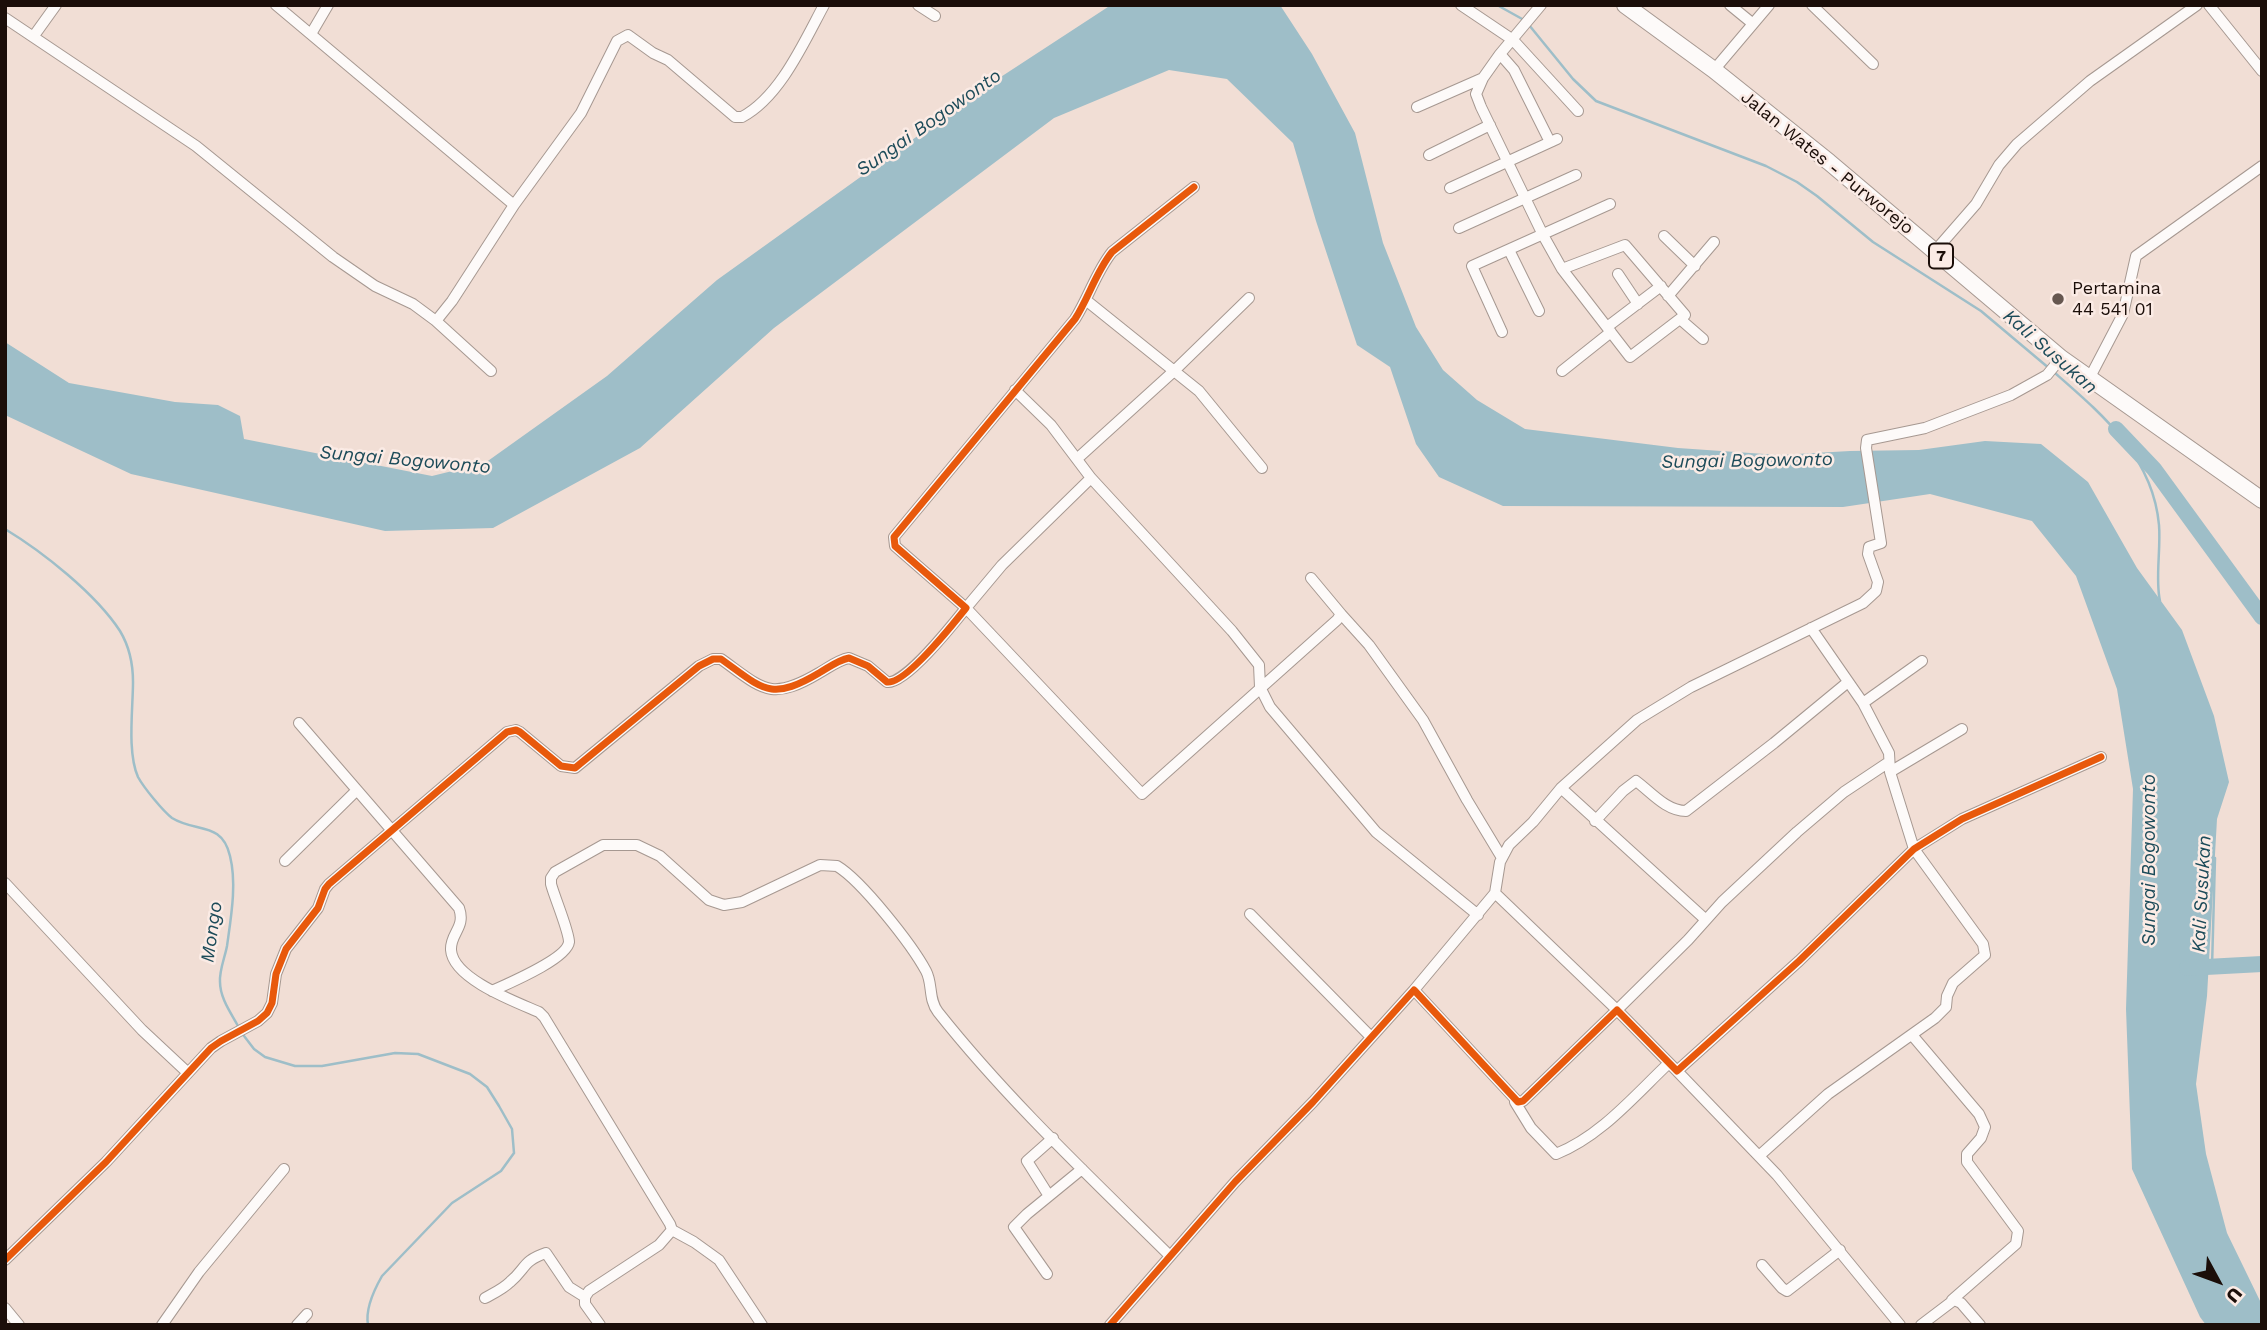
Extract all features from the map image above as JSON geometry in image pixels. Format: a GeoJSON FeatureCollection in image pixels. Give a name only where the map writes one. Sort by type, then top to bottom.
{"type":"FeatureCollection","features":[{"type":"Feature","properties":{"kind":"highway","name":"Jalan Wates - Purworejo"},"geometry":{"type":"LineString","coordinates":[[1625,5],[1714,71],[1935,251],[2059,361],[2175,436],[2262,500]]}},
{"type":"Feature","properties":{"kind":"street"},"geometry":{"type":"LineString","coordinates":[[33,37],[56,5]]}},
{"type":"Feature","properties":{"kind":"street"},"geometry":{"type":"LineString","coordinates":[[276,5],[514,205]]}},
{"type":"Feature","properties":{"kind":"street"},"geometry":{"type":"LineString","coordinates":[[311,34],[328,5]]}},
{"type":"Feature","properties":{"kind":"street"},"geometry":{"type":"LineString","coordinates":[[436,321],[468,278],[514,205],[581,114],[617,41],[628,35],[635,38],[653,53],[668,60],[736,117],[742,117],[774,89],[801,49],[824,5]]}},
{"type":"Feature","properties":{"kind":"street"},"geometry":{"type":"LineString","coordinates":[[918,5],[936,16]]}},
{"type":"Feature","properties":{"kind":"street"},"geometry":{"type":"LineString","coordinates":[[1461,5],[1513,40],[1577,111]]}},
{"type":"Feature","properties":{"kind":"street"},"geometry":{"type":"LineString","coordinates":[[1541,5],[1500,54],[1483,78],[1476,94],[1490,125],[1562,269],[1630,357],[1685,315],[1625,245],[1562,269]]}},
{"type":"Feature","properties":{"kind":"street"},"geometry":{"type":"LineString","coordinates":[[1730,5],[1752,23]]}},
{"type":"Feature","properties":{"kind":"street"},"geometry":{"type":"LineString","coordinates":[[1714,71],[1769,5]]}},
{"type":"Feature","properties":{"kind":"street"},"geometry":{"type":"LineString","coordinates":[[1812,5],[1873,64]]}},
{"type":"Feature","properties":{"kind":"street"},"geometry":{"type":"LineString","coordinates":[[1935,251],[1976,204],[1999,165],[2017,144],[2090,81],[2197,5]]}},
{"type":"Feature","properties":{"kind":"street"},"geometry":{"type":"LineString","coordinates":[[2209,5],[2262,71]]}},
{"type":"Feature","properties":{"kind":"street"},"geometry":{"type":"LineString","coordinates":[[5,18],[196,146],[343,264],[375,286],[413,304],[436,321],[491,370]]}},
{"type":"Feature","properties":{"kind":"street"},"geometry":{"type":"LineString","coordinates":[[1450,188],[1553,140],[1514,70],[1500,54]]}},
{"type":"Feature","properties":{"kind":"street"},"geometry":{"type":"LineString","coordinates":[[1416,107],[1483,78]]}},
{"type":"Feature","properties":{"kind":"street"},"geometry":{"type":"LineString","coordinates":[[1429,155],[1490,125]]}},
{"type":"Feature","properties":{"kind":"street"},"geometry":{"type":"LineString","coordinates":[[2089,379],[2123,314],[2136,256],[2262,166]]}},
{"type":"Feature","properties":{"kind":"street"},"geometry":{"type":"LineString","coordinates":[[1459,228],[1576,174]]}},
{"type":"Feature","properties":{"kind":"street"},"geometry":{"type":"LineString","coordinates":[[1194,187],[1112,251],[1100,270],[1087,301],[1051,349],[893,539],[895,546],[967,607],[1142,793],[1330,627],[1341,614]]}},
{"type":"Feature","properties":{"kind":"street"},"geometry":{"type":"LineString","coordinates":[[1502,332],[1472,266],[1610,204]]}},
{"type":"Feature","properties":{"kind":"street"},"geometry":{"type":"LineString","coordinates":[[1664,236],[1695,265]]}},
{"type":"Feature","properties":{"kind":"street"},"geometry":{"type":"LineString","coordinates":[[1668,296],[1714,242]]}},
{"type":"Feature","properties":{"kind":"street"},"geometry":{"type":"LineString","coordinates":[[1508,250],[1539,311]]}},
{"type":"Feature","properties":{"kind":"street"},"geometry":{"type":"LineString","coordinates":[[1618,274],[1638,304]]}},
{"type":"Feature","properties":{"kind":"street"},"geometry":{"type":"LineString","coordinates":[[1562,371],[1661,286]]}},
{"type":"Feature","properties":{"kind":"street"},"geometry":{"type":"LineString","coordinates":[[1078,458],[1174,371],[1248,298]]}},
{"type":"Feature","properties":{"kind":"street"},"geometry":{"type":"LineString","coordinates":[[1087,301],[1199,391],[1262,468]]}},
{"type":"Feature","properties":{"kind":"street"},"geometry":{"type":"LineString","coordinates":[[1680,319],[1703,339]]}},
{"type":"Feature","properties":{"kind":"street"},"geometry":{"type":"LineString","coordinates":[[1110,1325],[1169,1255],[1313,1102],[1478,915],[1495,892],[1502,858],[1509,845],[1533,822],[1561,788],[1637,720],[1691,687],[1872,597],[1878,582],[1868,554],[1869,547],[1881,543],[1866,448],[1869,439],[1936,424],[2011,395],[2047,376],[2059,361]]}},
{"type":"Feature","properties":{"kind":"street"},"geometry":{"type":"LineString","coordinates":[[1015,390],[1051,425],[1091,478],[1233,631],[1259,665],[1260,687],[1270,706],[1376,832],[1478,915]]}},
{"type":"Feature","properties":{"kind":"street"},"geometry":{"type":"LineString","coordinates":[[5,1260],[106,1162],[221,1041],[258,1021],[267,1013],[272,1003],[276,974],[286,949],[318,908],[325,889],[507,732],[520,732],[561,766],[575,768],[699,666],[713,659],[721,659],[761,687],[773,690],[791,688],[849,658],[868,666],[887,682],[894,682],[930,650],[1002,565],[1091,478]]}},
{"type":"Feature","properties":{"kind":"street"},"geometry":{"type":"LineString","coordinates":[[1311,578],[1368,645],[1423,720],[1502,858]]}},
{"type":"Feature","properties":{"kind":"street"},"geometry":{"type":"LineString","coordinates":[[1759,1156],[1828,1094],[1935,1018],[1946,1007],[1947,996],[1953,983],[1984,955],[1983,944],[1914,849],[1890,767],[1889,753],[1863,703],[1811,628]]}},
{"type":"Feature","properties":{"kind":"street"},"geometry":{"type":"LineString","coordinates":[[1863,703],[1922,661]]}},
{"type":"Feature","properties":{"kind":"street"},"geometry":{"type":"LineString","coordinates":[[1595,821],[1636,781],[1668,806],[1677,811],[1686,811],[1849,682]]}},
{"type":"Feature","properties":{"kind":"street"},"geometry":{"type":"LineString","coordinates":[[299,723],[459,908],[461,920],[451,952],[460,967],[492,991],[539,1012],[544,1017],[672,1230],[719,1260],[762,1325]]}},
{"type":"Feature","properties":{"kind":"street"},"geometry":{"type":"LineString","coordinates":[[1516,1101],[1523,1101],[1797,832],[1844,792],[1962,729]]}},
{"type":"Feature","properties":{"kind":"street"},"geometry":{"type":"LineString","coordinates":[[1414,990],[1516,1101],[1531,1128],[1556,1154],[1574,1147],[1598,1130],[1781,978],[1914,849],[1962,819],[2101,757]]}},
{"type":"Feature","properties":{"kind":"street"},"geometry":{"type":"LineString","coordinates":[[1561,788],[1706,920]]}},
{"type":"Feature","properties":{"kind":"street"},"geometry":{"type":"LineString","coordinates":[[285,861],[357,790]]}},
{"type":"Feature","properties":{"kind":"street"},"geometry":{"type":"LineString","coordinates":[[492,991],[566,949],[569,939],[551,878],[555,872],[603,845],[627,844],[646,849],[660,856],[709,900],[724,905],[743,902],[820,865],[837,866],[884,913],[925,970],[930,999],[935,1008],[972,1053],[1082,1169],[1169,1255]]}},
{"type":"Feature","properties":{"kind":"street"},"geometry":{"type":"LineString","coordinates":[[5,883],[142,1030],[188,1073]]}},
{"type":"Feature","properties":{"kind":"street"},"geometry":{"type":"LineString","coordinates":[[1495,892],[1617,1010],[1759,1156],[1900,1325]]}},
{"type":"Feature","properties":{"kind":"street"},"geometry":{"type":"LineString","coordinates":[[1250,914],[1371,1037]]}},
{"type":"Feature","properties":{"kind":"street"},"geometry":{"type":"LineString","coordinates":[[1912,1035],[1979,1114],[1985,1127],[1981,1138],[1967,1154],[1967,1162],[2018,1231],[2016,1244],[1921,1325]]}},
{"type":"Feature","properties":{"kind":"street"},"geometry":{"type":"LineString","coordinates":[[1049,1196],[1027,1161],[1053,1138]]}},
{"type":"Feature","properties":{"kind":"street"},"geometry":{"type":"LineString","coordinates":[[162,1325],[199,1272],[284,1169]]}},
{"type":"Feature","properties":{"kind":"street"},"geometry":{"type":"LineString","coordinates":[[1047,1274],[1014,1227],[1082,1169]]}},
{"type":"Feature","properties":{"kind":"street"},"geometry":{"type":"LineString","coordinates":[[600,1325],[585,1304],[589,1291],[659,1245],[672,1230]]}},
{"type":"Feature","properties":{"kind":"street"},"geometry":{"type":"LineString","coordinates":[[1762,1265],[1782,1289],[1787,1291],[1840,1250]]}},
{"type":"Feature","properties":{"kind":"street"},"geometry":{"type":"LineString","coordinates":[[485,1298],[510,1283],[525,1263],[546,1253],[569,1287],[585,1297]]}},
{"type":"Feature","properties":{"kind":"street"},"geometry":{"type":"LineString","coordinates":[[1952,1300],[1961,1303],[1980,1325]]}},
{"type":"Feature","properties":{"kind":"street"},"geometry":{"type":"LineString","coordinates":[[5,1308],[19,1325]]}},
{"type":"Feature","properties":{"kind":"street"},"geometry":{"type":"LineString","coordinates":[[297,1325],[307,1314]]}},
{"type":"Feature","properties":{"kind":"water","name":"Sungai Bogowonto"},"geometry":{"type":"Polygon","coordinates":[[[1111,5],[1280,5],[1312,54],[1355,133],[1383,243],[1416,327],[1443,370],[1477,400],[1525,429],[1678,448],[1779,455],[1919,450],[1985,441],[2041,444],[2088,482],[2137,568],[2182,630],[2214,716],[2229,782],[2217,819],[2207,996],[2196,1084],[2206,1154],[2227,1233],[2262,1305],[2262,1325],[2206,1325],[2132,1169],[2126,1009],[2133,789],[2117,689],[2076,576],[2032,521],[1930,494],[1843,507],[1503,506],[1439,477],[1416,444],[1390,367],[1357,345],[1293,143],[1227,79],[1169,70],[1054,118],[774,328],[640,448],[493,528],[385,531],[131,474],[5,415],[5,342],[69,383],[175,402],[218,405],[240,416],[244,439],[432,476],[485,463],[607,376],[717,280],[990,84],[1111,5]]]}},
{"type":"Feature","properties":{"kind":"waterway","name":"Kali Susukan"},"geometry":{"type":"LineString","coordinates":[[1497,5],[1524,20]]}},
{"type":"Feature","properties":{"kind":"waterway","name":"Kali Susukan"},"geometry":{"type":"LineString","coordinates":[[1529,25],[1573,79],[1596,101],[1766,166],[1797,182],[1873,242],[1981,311],[2050,369]]}},
{"type":"Feature","properties":{"kind":"waterway","name":"Kali Susukan"},"geometry":{"type":"LineString","coordinates":[[2055,373],[2091,405],[2123,439],[2147,478],[2159,525],[2160,601]]}},
{"type":"Feature","properties":{"kind":"waterway"},"geometry":{"type":"LineString","coordinates":[[2116,429],[2154,469],[2262,617]]}},
{"type":"Feature","properties":{"kind":"waterway","name":"Mongo"},"geometry":{"type":"LineString","coordinates":[[5,529],[36,549],[68,575],[97,603],[120,631],[128,649],[132,669],[132,743],[138,777],[172,818],[214,833],[221,837],[226,845],[232,867],[233,889],[220,988],[238,1026]]}},
{"type":"Feature","properties":{"kind":"waterway","name":"Kali Susukan"},"geometry":{"type":"LineString","coordinates":[[2212,967],[2215,858]]}},
{"type":"Feature","properties":{"kind":"waterway"},"geometry":{"type":"LineString","coordinates":[[2187,968],[2262,964]]}},
{"type":"Feature","properties":{"kind":"waterway","name":"Mongo"},"geometry":{"type":"LineString","coordinates":[[241,1032],[254,1049],[265,1057],[295,1066],[322,1066],[395,1053],[418,1054],[470,1074],[487,1087],[512,1129],[514,1153],[501,1171],[452,1203],[382,1276],[369,1306],[368,1325]]}},
{"type":"Feature","properties":{"kind":"cycle path"},"geometry":{"type":"LineString","coordinates":[[5,1260],[106,1162],[211,1048],[267,1013],[272,1003],[276,974],[286,949],[318,908],[329,884],[507,732],[520,732],[561,766],[575,768],[699,666],[713,659],[721,659],[758,684],[778,689],[802,682],[849,658],[868,666],[887,682],[895,680],[917,664],[966,608],[895,546],[894,537],[1075,319],[1112,252],[1194,187]]}},
{"type":"Feature","properties":{"kind":"cycle path"},"geometry":{"type":"LineString","coordinates":[[1110,1325],[1235,1182],[1313,1102],[1414,990],[1518,1102],[1523,1101],[1617,1010],[1677,1071],[1799,961],[1914,849],[1962,819],[2101,757]]}},
{"type":"Feature","properties":{"kind":"place","name":"Pertamina 44 541 01"},"geometry":{"type":"Point","coordinates":[2058,299]}}]}
